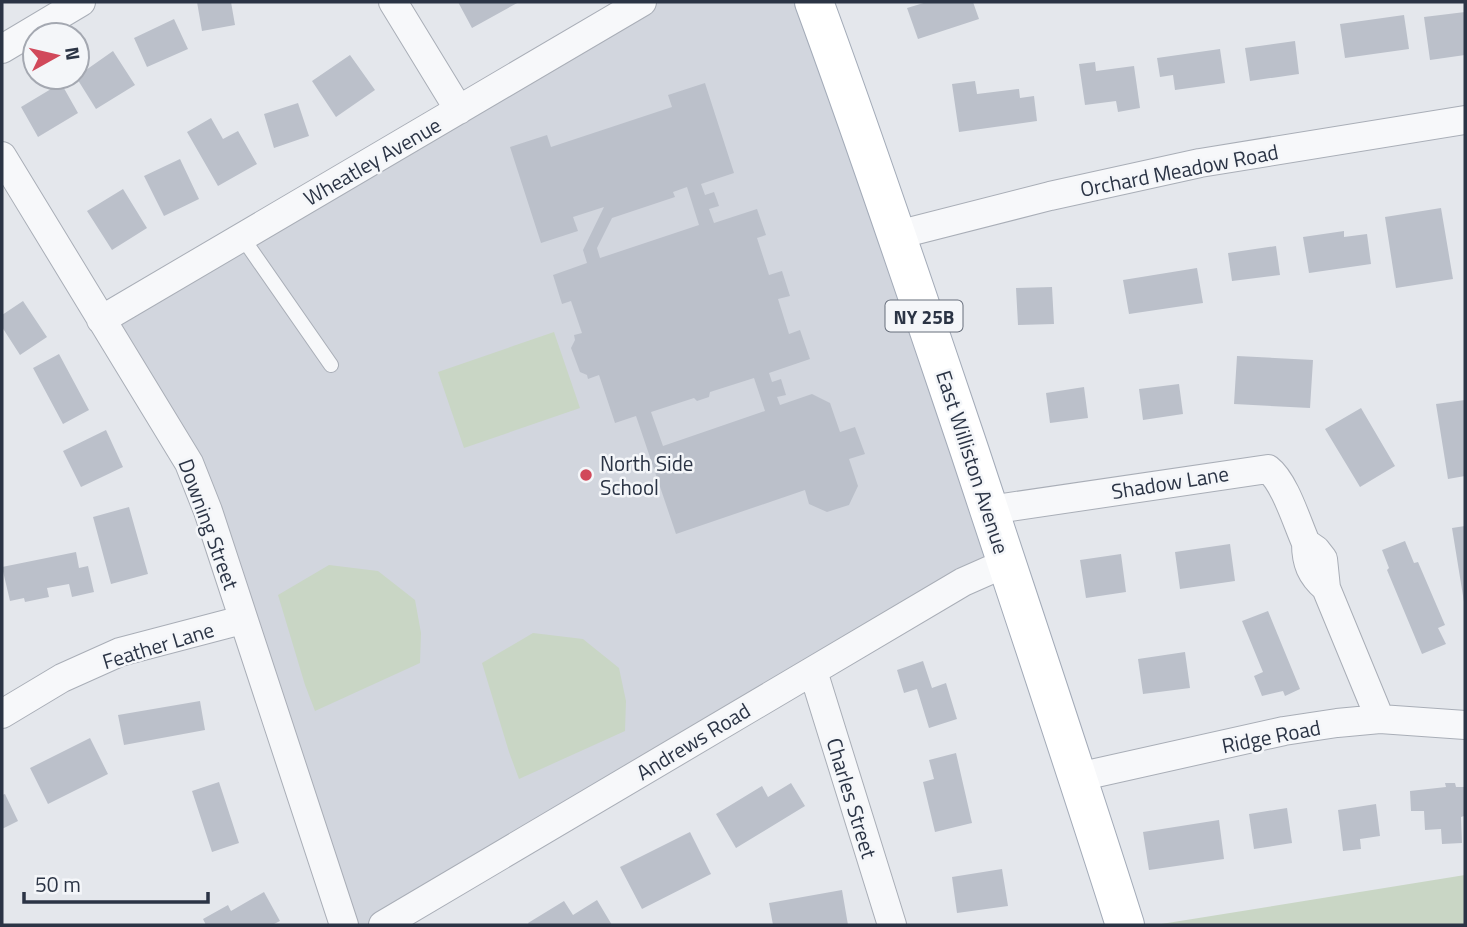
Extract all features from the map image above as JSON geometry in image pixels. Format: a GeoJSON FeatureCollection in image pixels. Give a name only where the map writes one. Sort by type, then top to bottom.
{"type":"FeatureCollection","features":[{"type":"Feature","properties":{"kind":"main road","name":"East Williston Avenue"},"geometry":{"type":"LineString","coordinates":[[814,2],[897,235],[1079,777],[1125,925]]}},
{"type":"Feature","properties":{"kind":"street"},"geometry":{"type":"LineString","coordinates":[[2,49],[81,2]]}},
{"type":"Feature","properties":{"kind":"street"},"geometry":{"type":"LineString","coordinates":[[393,2],[459,110]]}},
{"type":"Feature","properties":{"kind":"street","name":"Wheatley Avenue"},"geometry":{"type":"LineString","coordinates":[[101,320],[642,2]]}},
{"type":"Feature","properties":{"kind":"street","name":"Orchard Meadow Road"},"geometry":{"type":"LineString","coordinates":[[897,235],[1050,196],[1200,163],[1465,120]]}},
{"type":"Feature","properties":{"kind":"street","name":"Downing Street"},"geometry":{"type":"LineString","coordinates":[[2,156],[189,463],[208,511],[344,925]]}},
{"type":"Feature","properties":{"kind":"street","name":"Shadow Lane"},"geometry":{"type":"LineString","coordinates":[[989,510],[1268,468],[1283,490],[1306,543],[1323,559],[1326,588],[1380,719]]}},
{"type":"Feature","properties":{"kind":"street","name":"Andrews Road"},"geometry":{"type":"LineString","coordinates":[[383,925],[970,579],[1006,563]]}},
{"type":"Feature","properties":{"kind":"street","name":"Feather Lane"},"geometry":{"type":"LineString","coordinates":[[5,704],[120,652],[242,620]]}},
{"type":"Feature","properties":{"kind":"street","name":"Charles Street"},"geometry":{"type":"LineString","coordinates":[[813,671],[892,925]]}},
{"type":"Feature","properties":{"kind":"street","name":"Ridge Road"},"geometry":{"type":"LineString","coordinates":[[1079,777],[1284,732],[1380,719],[1465,724]]}},
{"type":"Feature","properties":{"kind":"lane"},"geometry":{"type":"LineString","coordinates":[[242,237],[331,365]]}},
{"type":"Feature","properties":{"kind":"shaded area","name":"North Side School"},"geometry":{"type":"Polygon","coordinates":[[[642,2],[814,2],[1006,563],[383,925],[344,925],[208,511],[101,320],[642,2]]]}},
{"type":"Feature","properties":{"kind":"green space"},"geometry":{"type":"Polygon","coordinates":[[[554,332],[580,408],[464,448],[438,372],[554,332]]]}},
{"type":"Feature","properties":{"kind":"green space"},"geometry":{"type":"Polygon","coordinates":[[[329,565],[378,571],[415,600],[421,633],[420,663],[315,711],[278,595],[329,565]]]}},
{"type":"Feature","properties":{"kind":"green space"},"geometry":{"type":"Polygon","coordinates":[[[533,633],[583,639],[619,668],[626,701],[625,731],[519,779],[482,663],[533,633]]]}},
{"type":"Feature","properties":{"kind":"green space"},"geometry":{"type":"Polygon","coordinates":[[[1465,875],[1465,925],[1155,925],[1465,875]]]}},
{"type":"Feature","properties":{"kind":"building"},"geometry":{"type":"Polygon","coordinates":[[[197,2],[231,2],[235,25],[202,31],[197,2]]]}},
{"type":"Feature","properties":{"kind":"building"},"geometry":{"type":"Polygon","coordinates":[[[458,2],[519,2],[472,28],[458,2]]]}},
{"type":"Feature","properties":{"kind":"building"},"geometry":{"type":"Polygon","coordinates":[[[927,2],[973,2],[979,19],[918,39],[907,8],[927,2]]]}},
{"type":"Feature","properties":{"kind":"building"},"geometry":{"type":"Polygon","coordinates":[[[1465,12],[1465,55],[1430,60],[1424,17],[1465,12]]]}},
{"type":"Feature","properties":{"kind":"building"},"geometry":{"type":"Polygon","coordinates":[[[1404,15],[1409,49],[1345,58],[1340,24],[1404,15]]]}},
{"type":"Feature","properties":{"kind":"building"},"geometry":{"type":"Polygon","coordinates":[[[174,19],[188,49],[147,67],[134,38],[174,19]]]}},
{"type":"Feature","properties":{"kind":"building"},"geometry":{"type":"Polygon","coordinates":[[[1295,41],[1299,74],[1250,81],[1245,48],[1295,41]]]}},
{"type":"Feature","properties":{"kind":"building"},"geometry":{"type":"Polygon","coordinates":[[[1220,49],[1225,83],[1175,90],[1173,75],[1160,77],[1157,58],[1220,49]]]}},
{"type":"Feature","properties":{"kind":"building"},"geometry":{"type":"Polygon","coordinates":[[[113,51],[135,85],[96,109],[85,91],[91,91],[91,66],[113,51]]]}},
{"type":"Feature","properties":{"kind":"building"},"geometry":{"type":"Polygon","coordinates":[[[350,55],[375,90],[336,117],[312,81],[350,55]]]}},
{"type":"Feature","properties":{"kind":"building"},"geometry":{"type":"Polygon","coordinates":[[[1095,62],[1096,71],[1134,66],[1140,108],[1118,112],[1116,101],[1085,105],[1079,64],[1095,62]]]}},
{"type":"Feature","properties":{"kind":"building"},"geometry":{"type":"Polygon","coordinates":[[[975,81],[977,94],[1019,89],[1020,98],[1034,96],[1037,121],[959,132],[952,84],[975,81]]]}},
{"type":"Feature","properties":{"kind":"building"},"geometry":{"type":"Polygon","coordinates":[[[705,83],[734,173],[701,184],[705,195],[714,192],[719,206],[709,209],[714,223],[757,209],[766,235],[757,238],[769,275],[782,271],[790,296],[778,299],[789,334],[800,330],[810,359],[769,373],[772,382],[781,379],[786,395],[777,397],[780,405],[812,394],[830,403],[840,432],[855,427],[865,454],[849,459],[858,486],[849,505],[827,512],[809,504],[805,490],[676,534],[636,416],[615,423],[599,375],[588,379],[587,375],[580,372],[571,348],[574,335],[582,333],[571,301],[562,304],[553,275],[587,263],[583,250],[604,207],[573,217],[578,231],[541,243],[510,147],[547,135],[551,147],[672,107],[668,95],[705,83]],[[687,187],[673,192],[675,197],[612,218],[597,248],[600,258],[699,225],[687,187]],[[754,378],[710,392],[709,397],[697,401],[694,398],[651,412],[663,446],[765,411],[754,378]]]}},
{"type":"Feature","properties":{"kind":"building"},"geometry":{"type":"Polygon","coordinates":[[[48,91],[66,91],[78,113],[38,137],[21,107],[48,91]]]}},
{"type":"Feature","properties":{"kind":"building"},"geometry":{"type":"Polygon","coordinates":[[[298,103],[309,136],[274,148],[264,114],[298,103]]]}},
{"type":"Feature","properties":{"kind":"building"},"geometry":{"type":"Polygon","coordinates":[[[211,118],[223,139],[238,131],[257,164],[218,186],[187,132],[211,118]]]}},
{"type":"Feature","properties":{"kind":"building"},"geometry":{"type":"Polygon","coordinates":[[[180,159],[199,199],[164,216],[144,176],[180,159]]]}},
{"type":"Feature","properties":{"kind":"building"},"geometry":{"type":"Polygon","coordinates":[[[123,189],[147,228],[112,250],[87,211],[123,189]]]}},
{"type":"Feature","properties":{"kind":"building"},"geometry":{"type":"Polygon","coordinates":[[[1441,208],[1453,279],[1396,288],[1385,217],[1441,208]]]}},
{"type":"Feature","properties":{"kind":"building"},"geometry":{"type":"Polygon","coordinates":[[[1344,231],[1344,237],[1367,234],[1371,264],[1309,273],[1303,237],[1344,231]]]}},
{"type":"Feature","properties":{"kind":"building"},"geometry":{"type":"Polygon","coordinates":[[[1276,246],[1280,275],[1232,281],[1228,253],[1276,246]]]}},
{"type":"Feature","properties":{"kind":"building"},"geometry":{"type":"Polygon","coordinates":[[[1197,268],[1203,303],[1129,314],[1123,280],[1197,268]]]}},
{"type":"Feature","properties":{"kind":"building"},"geometry":{"type":"Polygon","coordinates":[[[1052,287],[1054,324],[1018,325],[1016,288],[1052,287]]]}},
{"type":"Feature","properties":{"kind":"building"},"geometry":{"type":"Polygon","coordinates":[[[23,301],[47,337],[20,355],[2,327],[2,315],[23,301]]]}},
{"type":"Feature","properties":{"kind":"building"},"geometry":{"type":"Polygon","coordinates":[[[59,354],[89,410],[63,424],[33,368],[59,354]]]}},
{"type":"Feature","properties":{"kind":"building"},"geometry":{"type":"Polygon","coordinates":[[[1237,356],[1313,360],[1310,408],[1234,404],[1237,356]]]}},
{"type":"Feature","properties":{"kind":"building"},"geometry":{"type":"Polygon","coordinates":[[[1179,384],[1183,414],[1143,420],[1139,389],[1179,384]]]}},
{"type":"Feature","properties":{"kind":"building"},"geometry":{"type":"Polygon","coordinates":[[[1084,387],[1088,418],[1050,423],[1046,393],[1084,387]]]}},
{"type":"Feature","properties":{"kind":"building"},"geometry":{"type":"Polygon","coordinates":[[[1465,400],[1465,476],[1448,479],[1436,404],[1465,400]]]}},
{"type":"Feature","properties":{"kind":"building"},"geometry":{"type":"Polygon","coordinates":[[[1361,408],[1395,466],[1360,487],[1325,429],[1361,408]]]}},
{"type":"Feature","properties":{"kind":"building"},"geometry":{"type":"Polygon","coordinates":[[[106,430],[123,467],[81,487],[63,451],[106,430]]]}},
{"type":"Feature","properties":{"kind":"building"},"geometry":{"type":"Polygon","coordinates":[[[129,507],[148,574],[111,584],[93,517],[129,507]]]}},
{"type":"Feature","properties":{"kind":"building"},"geometry":{"type":"Polygon","coordinates":[[[1465,526],[1465,602],[1464,602],[1452,528],[1465,526]]]}},
{"type":"Feature","properties":{"kind":"building"},"geometry":{"type":"Polygon","coordinates":[[[1405,541],[1414,563],[1418,562],[1445,625],[1438,628],[1446,644],[1422,654],[1387,570],[1389,568],[1382,550],[1405,541]]]}},
{"type":"Feature","properties":{"kind":"building"},"geometry":{"type":"Polygon","coordinates":[[[1230,544],[1235,581],[1180,589],[1175,552],[1230,544]]]}},
{"type":"Feature","properties":{"kind":"building"},"geometry":{"type":"Polygon","coordinates":[[[76,552],[79,568],[88,566],[94,592],[72,597],[69,584],[47,588],[49,597],[25,602],[24,598],[10,601],[2,567],[76,552]]]}},
{"type":"Feature","properties":{"kind":"building"},"geometry":{"type":"Polygon","coordinates":[[[1121,554],[1126,592],[1086,598],[1080,560],[1121,554]]]}},
{"type":"Feature","properties":{"kind":"building"},"geometry":{"type":"Polygon","coordinates":[[[1268,611],[1300,689],[1285,696],[1283,691],[1262,696],[1254,676],[1263,672],[1242,621],[1268,611]]]}},
{"type":"Feature","properties":{"kind":"building"},"geometry":{"type":"Polygon","coordinates":[[[1185,652],[1190,688],[1143,694],[1138,659],[1185,652]]]}},
{"type":"Feature","properties":{"kind":"building"},"geometry":{"type":"Polygon","coordinates":[[[923,661],[932,688],[946,683],[957,719],[929,728],[917,689],[904,693],[897,670],[923,661]]]}},
{"type":"Feature","properties":{"kind":"building"},"geometry":{"type":"Polygon","coordinates":[[[200,701],[205,730],[124,745],[118,715],[200,701]]]}},
{"type":"Feature","properties":{"kind":"building"},"geometry":{"type":"Polygon","coordinates":[[[90,738],[108,774],[48,804],[30,768],[90,738]]]}},
{"type":"Feature","properties":{"kind":"building"},"geometry":{"type":"Polygon","coordinates":[[[956,753],[972,823],[935,832],[923,782],[934,779],[929,760],[956,753]]]}},
{"type":"Feature","properties":{"kind":"building"},"geometry":{"type":"Polygon","coordinates":[[[219,782],[239,843],[212,852],[192,791],[219,782]]]}},
{"type":"Feature","properties":{"kind":"building"},"geometry":{"type":"Polygon","coordinates":[[[791,783],[805,806],[736,848],[716,814],[762,786],[768,797],[791,783]]]}},
{"type":"Feature","properties":{"kind":"building"},"geometry":{"type":"Polygon","coordinates":[[[1445,783],[1465,787],[1465,811],[1461,817],[1462,843],[1442,844],[1441,829],[1425,830],[1424,811],[1411,811],[1410,791],[1446,787],[1445,783]]]}},
{"type":"Feature","properties":{"kind":"building"},"geometry":{"type":"Polygon","coordinates":[[[5,794],[18,821],[2,829],[2,795],[5,794]]]}},
{"type":"Feature","properties":{"kind":"building"},"geometry":{"type":"Polygon","coordinates":[[[1376,804],[1380,836],[1360,839],[1361,849],[1343,851],[1338,810],[1376,804]]]}},
{"type":"Feature","properties":{"kind":"building"},"geometry":{"type":"Polygon","coordinates":[[[1287,808],[1292,843],[1254,849],[1249,814],[1287,808]]]}},
{"type":"Feature","properties":{"kind":"building"},"geometry":{"type":"Polygon","coordinates":[[[1219,820],[1224,859],[1149,870],[1143,832],[1219,820]]]}},
{"type":"Feature","properties":{"kind":"building"},"geometry":{"type":"Polygon","coordinates":[[[690,832],[711,874],[642,909],[620,867],[690,832]]]}},
{"type":"Feature","properties":{"kind":"building"},"geometry":{"type":"Polygon","coordinates":[[[1002,869],[1008,906],[957,913],[952,877],[1002,869]]]}},
{"type":"Feature","properties":{"kind":"building"},"geometry":{"type":"Polygon","coordinates":[[[842,890],[848,925],[773,925],[769,903],[842,890]]]}},
{"type":"Feature","properties":{"kind":"building"},"geometry":{"type":"Polygon","coordinates":[[[264,892],[280,921],[272,925],[206,925],[203,919],[228,905],[231,911],[264,892]]]}},
{"type":"Feature","properties":{"kind":"building"},"geometry":{"type":"Polygon","coordinates":[[[597,900],[612,925],[528,923],[564,901],[573,915],[597,900]]]}},
{"type":"Feature","properties":{"kind":"place","name":"North Side School"},"geometry":{"type":"Point","coordinates":[586,475]}}]}
